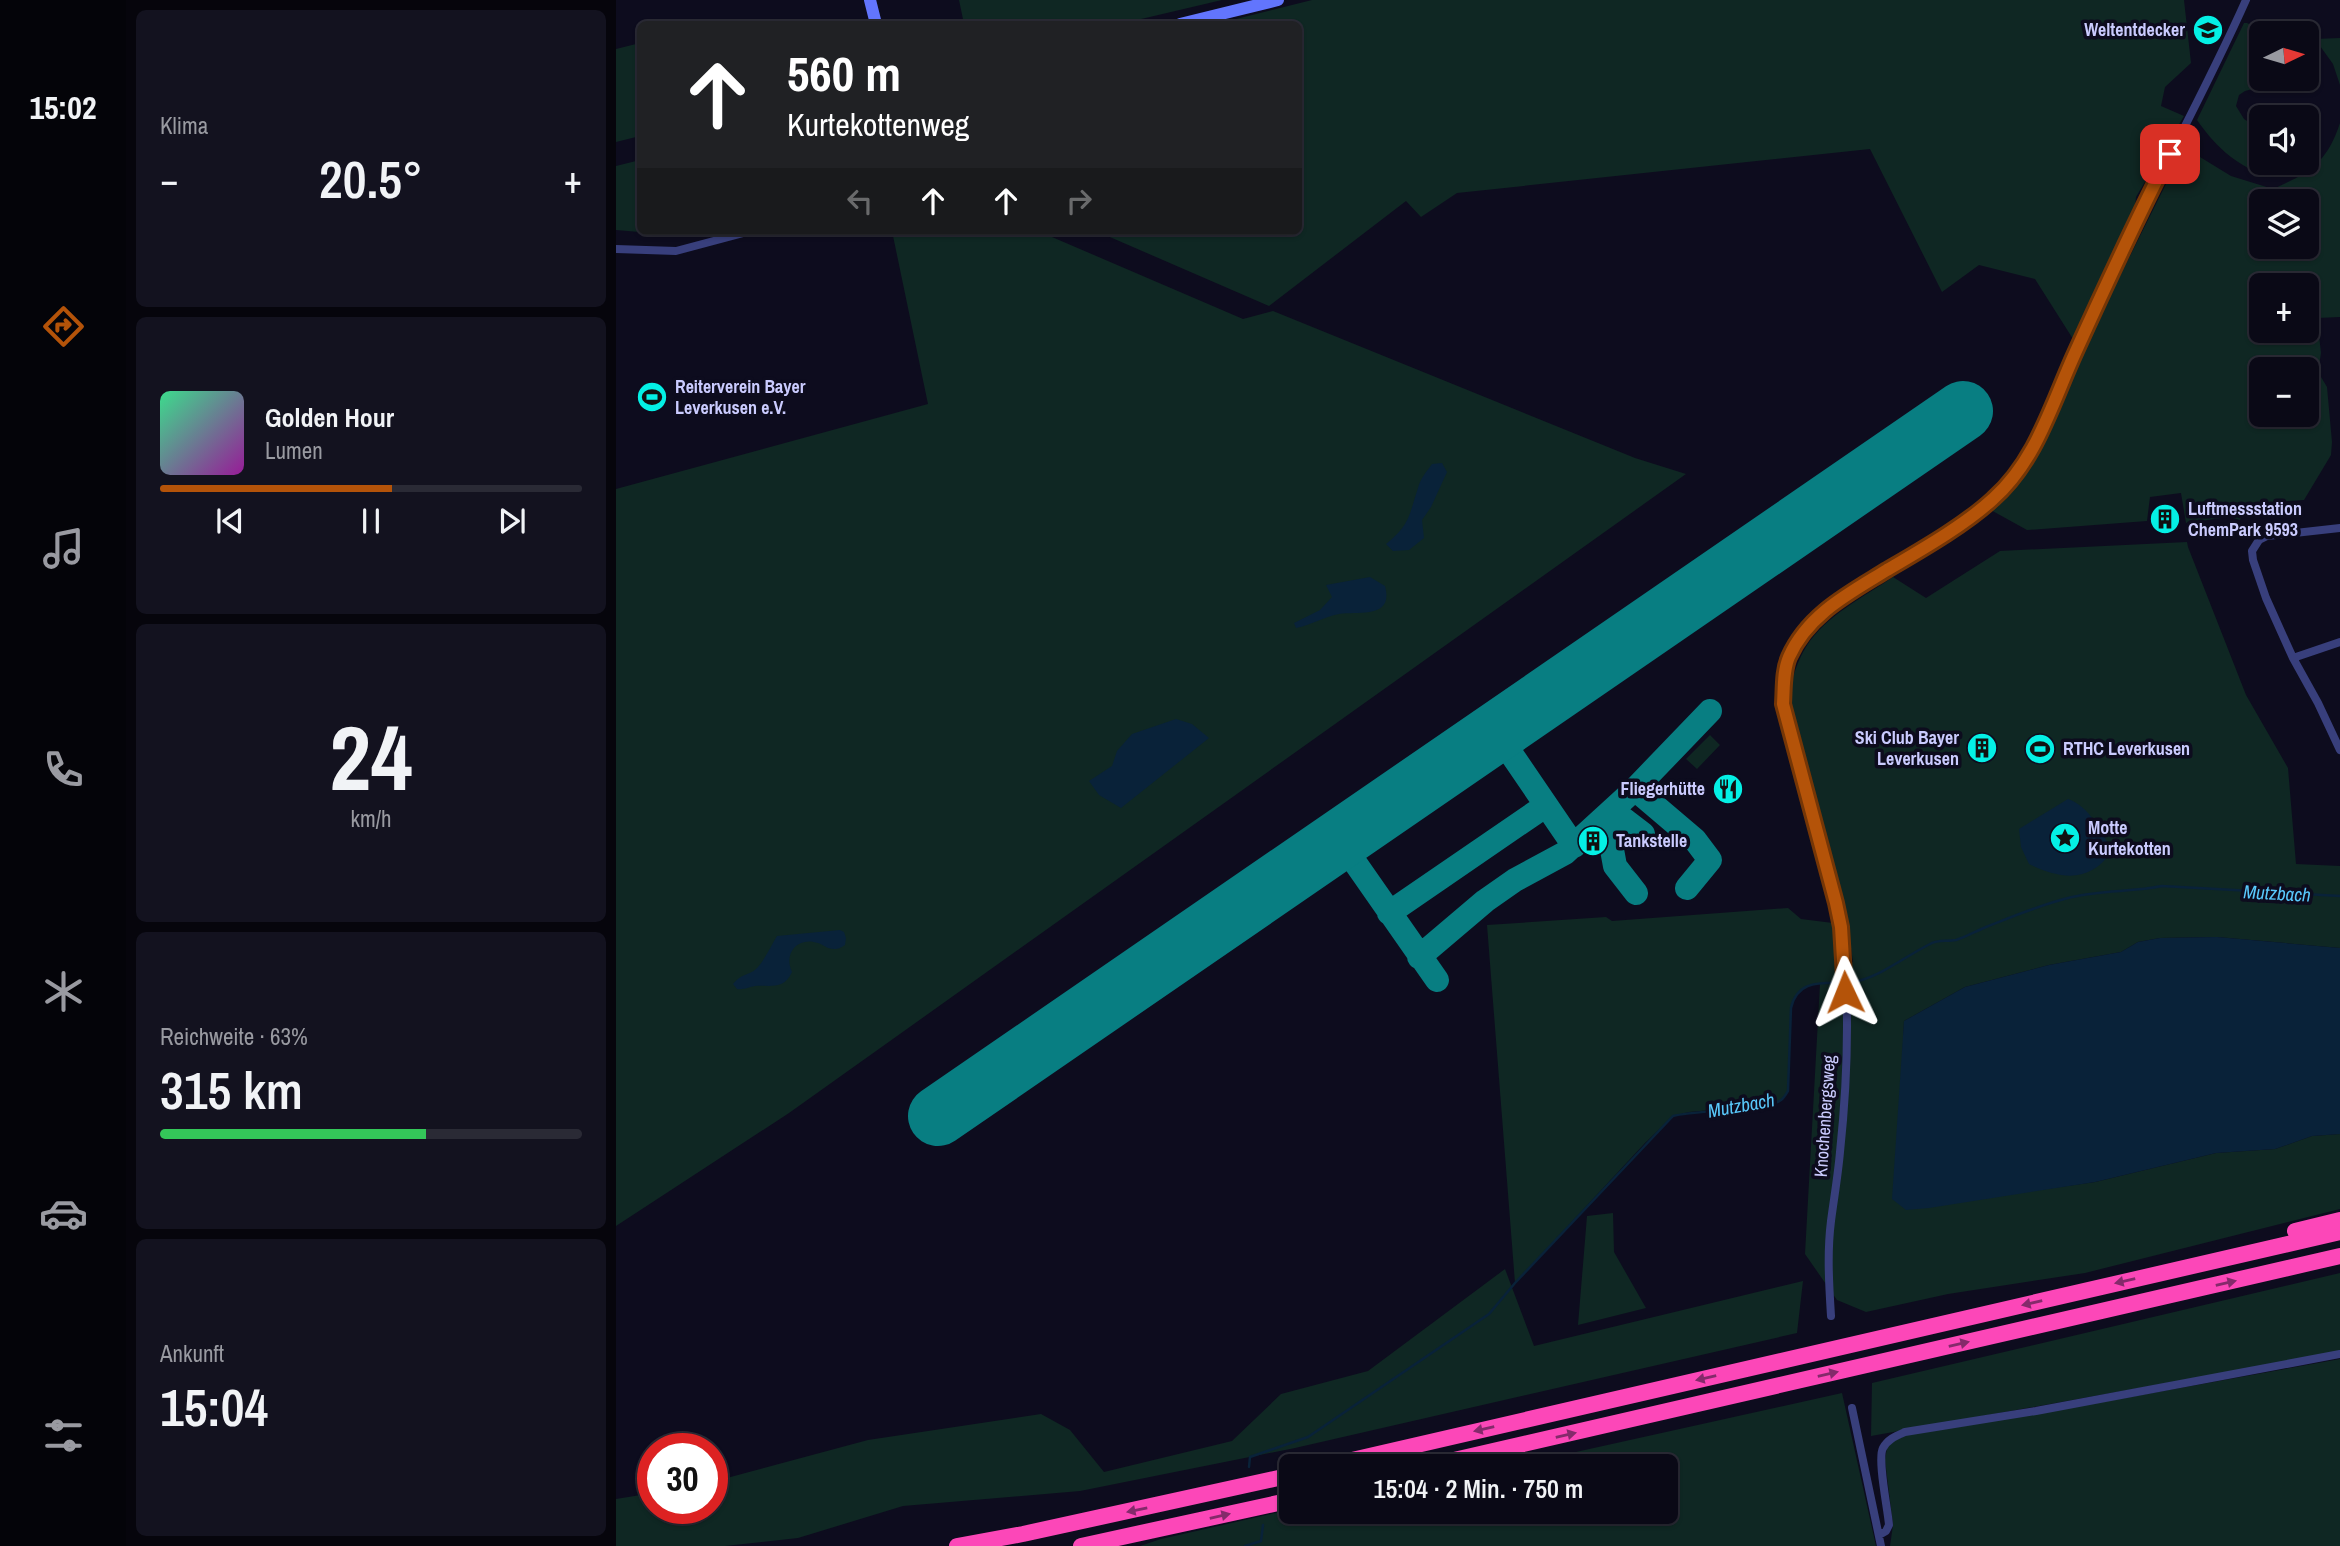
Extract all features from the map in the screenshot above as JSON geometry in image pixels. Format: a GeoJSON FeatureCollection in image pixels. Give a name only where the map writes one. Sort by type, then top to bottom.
{"type":"FeatureCollection","features":[{"type":"Feature","properties":{"kind":"highway"},"geometry":{"type":"LineString","coordinates":[[2263,1249],[2286,1233],[2340,1220]]}},
{"type":"Feature","properties":{"kind":"highway"},"geometry":{"type":"LineString","coordinates":[[1378,1454],[2340,1232]]}},
{"type":"Feature","properties":{"kind":"highway"},"geometry":{"type":"LineString","coordinates":[[1480,1454],[2340,1256]]}},
{"type":"Feature","properties":{"kind":"highway"},"geometry":{"type":"LineString","coordinates":[[957,1546],[1279,1478]]}},
{"type":"Feature","properties":{"kind":"highway"},"geometry":{"type":"LineString","coordinates":[[1081,1546],[1279,1503]]}},
{"type":"Feature","properties":{"kind":"street"},"geometry":{"type":"LineString","coordinates":[[870,0],[875,21]]}},
{"type":"Feature","properties":{"kind":"street"},"geometry":{"type":"LineString","coordinates":[[1192,21],[1278,0]]}},
{"type":"Feature","properties":{"kind":"street","name":"Knochenbergsweg"},"geometry":{"type":"LineString","coordinates":[[1830,1316],[1828,1265],[1845,1084],[1845,971],[1836,903],[1783,704],[1788,660],[1796,643],[1819,615],[1964,520],[1994,498],[2021,468],[2040,436],[2149,195],[2246,0]]}},
{"type":"Feature","properties":{"kind":"street"},"geometry":{"type":"LineString","coordinates":[[616,249],[676,251],[736,235]]}},
{"type":"Feature","properties":{"kind":"street"},"geometry":{"type":"LineString","coordinates":[[2339,745],[2293,658],[2266,598],[2252,551],[2259,540],[2267,536],[2340,528]]}},
{"type":"Feature","properties":{"kind":"street"},"geometry":{"type":"LineString","coordinates":[[2293,658],[2340,642]]}},
{"type":"Feature","properties":{"kind":"street"},"geometry":{"type":"LineString","coordinates":[[1879,1535],[1886,1531],[1889,1525],[1881,1455],[1891,1437],[1905,1432],[2036,1411],[2340,1354]]}},
{"type":"Feature","properties":{"kind":"street"},"geometry":{"type":"LineString","coordinates":[[1852,1408],[1881,1546]]}},
{"type":"Feature","properties":{"kind":"green space"},"geometry":{"type":"Polygon","coordinates":[[[959,0],[1222,0],[1133,21],[963,21],[959,0]]]}},
{"type":"Feature","properties":{"kind":"green space"},"geometry":{"type":"Polygon","coordinates":[[[1312,0],[2184,0],[2191,63],[2165,87],[2161,106],[2184,116],[2136,197],[2134,217],[2073,339],[2035,279],[1979,265],[1942,292],[1870,149],[1457,193],[1421,217],[1406,201],[1269,306],[1105,235],[1302,235],[1302,21],[1228,21],[1312,0]]]}},
{"type":"Feature","properties":{"kind":"green space"},"geometry":{"type":"Polygon","coordinates":[[[2244,23],[2249,24],[2249,90],[2239,95],[2236,106],[2249,122],[2249,168],[2224,152],[2197,120],[2244,23]]]}},
{"type":"Feature","properties":{"kind":"green space"},"geometry":{"type":"Polygon","coordinates":[[[2340,38],[2340,85],[2333,64],[2319,45],[2319,39],[2340,38]]]}},
{"type":"Feature","properties":{"kind":"green space"},"geometry":{"type":"Polygon","coordinates":[[[637,44],[637,137],[616,142],[616,49],[637,44]]]}},
{"type":"Feature","properties":{"kind":"green space"},"geometry":{"type":"Polygon","coordinates":[[[2340,123],[2340,317],[2319,318],[2319,273],[2249,273],[2249,343],[2319,343],[2319,336],[2321,353],[2319,366],[2319,357],[2249,357],[2249,427],[2319,427],[2319,374],[2327,387],[2331,455],[2304,500],[2248,504],[2240,520],[2229,517],[2186,523],[2181,493],[2150,497],[2147,521],[2027,530],[1989,509],[2027,466],[2050,424],[2182,146],[2231,176],[2273,189],[2302,175],[2319,175],[2319,161],[2329,148],[2340,123]]]}},
{"type":"Feature","properties":{"kind":"green space"},"geometry":{"type":"Polygon","coordinates":[[[637,161],[637,232],[616,230],[616,166],[637,161]]]}},
{"type":"Feature","properties":{"kind":"green space"},"geometry":{"type":"Polygon","coordinates":[[[893,235],[1047,235],[1243,319],[1273,311],[1635,458],[1686,474],[789,1113],[616,1226],[616,489],[928,404],[893,235]]]}},
{"type":"Feature","properties":{"kind":"green space"},"geometry":{"type":"Polygon","coordinates":[[[2187,542],[2246,695],[2288,768],[2296,864],[2340,866],[2340,948],[2217,937],[2160,938],[2138,942],[2121,952],[2049,965],[1965,987],[1904,1021],[1900,1109],[2019,1193],[2095,1182],[2216,1153],[2275,1149],[2312,1136],[2340,1134],[2340,1209],[2085,1273],[1948,1294],[1866,1312],[1837,1300],[1805,1254],[1820,984],[1800,990],[1793,1002],[1788,1091],[1781,1100],[1768,1105],[1689,1112],[1673,1116],[1515,1283],[1487,925],[1606,917],[1612,921],[1788,908],[1801,919],[1833,923],[1836,967],[1853,962],[1838,886],[1791,700],[1791,686],[1796,668],[1814,636],[1846,608],[1893,577],[1926,598],[2000,551],[2187,542]]]}},
{"type":"Feature","properties":{"kind":"green space"},"geometry":{"type":"Polygon","coordinates":[[[1710,735],[1720,745],[1697,769],[1686,759],[1710,735]]]}},
{"type":"Feature","properties":{"kind":"green space"},"geometry":{"type":"Polygon","coordinates":[[[1613,1213],[1614,1252],[1646,1308],[1578,1325],[1587,1216],[1613,1213]]]}},
{"type":"Feature","properties":{"kind":"green space"},"geometry":{"type":"Polygon","coordinates":[[[1505,1269],[1534,1346],[1803,1281],[1797,1333],[1295,1448],[1080,1491],[903,1506],[798,1538],[725,1546],[616,1546],[616,1499],[637,1496],[637,1524],[728,1524],[728,1478],[868,1440],[1041,1414],[1070,1430],[1104,1472],[1232,1441],[1281,1394],[1368,1371],[1505,1269]]]}},
{"type":"Feature","properties":{"kind":"green space"},"geometry":{"type":"Polygon","coordinates":[[[2340,1273],[2340,1352],[1871,1436],[1872,1383],[2340,1273]]]}},
{"type":"Feature","properties":{"kind":"green space"},"geometry":{"type":"Polygon","coordinates":[[[2340,1359],[2340,1546],[1890,1546],[1893,1525],[1885,1460],[1887,1448],[1893,1441],[1907,1435],[2340,1359]]]}},
{"type":"Feature","properties":{"kind":"green space"},"geometry":{"type":"Polygon","coordinates":[[[1842,1393],[1876,1546],[1140,1546],[1279,1512],[1279,1524],[1678,1524],[1678,1454],[1567,1454],[1842,1393]]]}},
{"type":"Feature","properties":{"kind":"water"},"geometry":{"type":"Polygon","coordinates":[[[1442,463],[1447,472],[1422,520],[1424,538],[1409,550],[1393,551],[1386,544],[1408,519],[1422,478],[1432,464],[1442,463]]]}},
{"type":"Feature","properties":{"kind":"water"},"geometry":{"type":"Polygon","coordinates":[[[1370,577],[1385,586],[1386,597],[1380,609],[1365,613],[1339,614],[1296,628],[1294,623],[1320,610],[1332,597],[1326,585],[1370,577]]]}},
{"type":"Feature","properties":{"kind":"water"},"geometry":{"type":"Polygon","coordinates":[[[1176,719],[1192,724],[1209,738],[1121,808],[1099,795],[1089,781],[1112,766],[1117,751],[1132,734],[1176,719]]]}},
{"type":"Feature","properties":{"kind":"water"},"geometry":{"type":"Polygon","coordinates":[[[2068,799],[2076,802],[2089,814],[2112,851],[2103,862],[2084,874],[2074,876],[2052,873],[2029,864],[2021,847],[2019,829],[2068,799]],[[2066,826],[2052,835],[2050,839],[2054,848],[2061,851],[2071,849],[2077,843],[2071,829],[2066,826]]]}},
{"type":"Feature","properties":{"kind":"water"},"geometry":{"type":"Polygon","coordinates":[[[840,930],[846,938],[845,945],[840,948],[829,948],[811,941],[794,948],[789,958],[792,972],[785,982],[740,989],[733,984],[758,967],[777,936],[840,930]]]}},
{"type":"Feature","properties":{"kind":"water"},"geometry":{"type":"Polygon","coordinates":[[[2217,937],[2340,948],[2340,1134],[2312,1136],[2275,1149],[2216,1153],[2095,1182],[1929,1208],[1906,1210],[1892,1199],[1904,1021],[1965,987],[2049,965],[2121,952],[2138,942],[2160,938],[2217,937]]]}},
{"type":"Feature","properties":{"kind":"waterway","name":"Mutzbach"},"geometry":{"type":"LineString","coordinates":[[1249,1467],[1250,1457],[1308,1437],[1489,1314],[1673,1116],[1762,1106],[1782,1099],[1788,1091],[1791,1008],[1801,990],[1818,984],[1868,978],[1933,942],[1956,940],[2039,907],[2083,895],[2162,886],[2340,896]]}},
{"type":"Feature","properties":{"kind":"waterway","name":"Mutzbach"},"geometry":{"type":"LineString","coordinates":[[1245,1546],[1261,1541],[1263,1525]]}},
{"type":"Feature","properties":{"kind":"taxiway"},"geometry":{"type":"LineString","coordinates":[[1635,789],[1710,711]]}},
{"type":"Feature","properties":{"kind":"taxiway"},"geometry":{"type":"LineString","coordinates":[[1497,733],[1574,846]]}},
{"type":"Feature","properties":{"kind":"taxiway"},"geometry":{"type":"LineString","coordinates":[[1419,957],[1485,901],[1515,880],[1565,853],[1635,789],[1695,840],[1710,860],[1687,888]]}},
{"type":"Feature","properties":{"kind":"taxiway"},"geometry":{"type":"LineString","coordinates":[[1389,913],[1545,806]]}},
{"type":"Feature","properties":{"kind":"taxiway"},"geometry":{"type":"LineString","coordinates":[[1613,811],[1643,834]]}},
{"type":"Feature","properties":{"kind":"taxiway"},"geometry":{"type":"LineString","coordinates":[[1606,817],[1615,866],[1636,893]]}},
{"type":"Feature","properties":{"kind":"taxiway"},"geometry":{"type":"LineString","coordinates":[[1340,841],[1437,980]]}},
{"type":"Feature","properties":{"kind":"runway"},"geometry":{"type":"LineString","coordinates":[[938,1116],[1963,411]]}},
{"type":"Feature","properties":{"kind":"place","name":"Weltentdecker"},"geometry":{"type":"Point","coordinates":[2208,30]}},
{"type":"Feature","properties":{"kind":"place","name":"Reiterverein Bayer Leverkusen e.V."},"geometry":{"type":"Point","coordinates":[652,397]}},
{"type":"Feature","properties":{"kind":"place","name":"Luftmessstation ChemPark 9593"},"geometry":{"type":"Point","coordinates":[2165,519]}},
{"type":"Feature","properties":{"kind":"place","name":"Ski Club Bayer Leverkusen"},"geometry":{"type":"Point","coordinates":[1982,748]}},
{"type":"Feature","properties":{"kind":"place","name":"RTHC Leverkusen"},"geometry":{"type":"Point","coordinates":[2040,749]}},
{"type":"Feature","properties":{"kind":"place","name":"Fliegerhütte"},"geometry":{"type":"Point","coordinates":[1728,789]}},
{"type":"Feature","properties":{"kind":"place","name":"Motte Kurtekotten"},"geometry":{"type":"Point","coordinates":[2065,838]}},
{"type":"Feature","properties":{"kind":"place","name":"Tankstelle"},"geometry":{"type":"Point","coordinates":[1593,841]}},
{"type":"Feature","properties":{"kind":"route"},"geometry":{"type":"LineString","coordinates":[[1845,992],[1841,927],[1836,903],[1783,704],[1788,660],[1796,643],[1819,615],[1975,513],[1994,498],[2021,468],[2040,436],[2074,355],[2170,154]]}}]}
